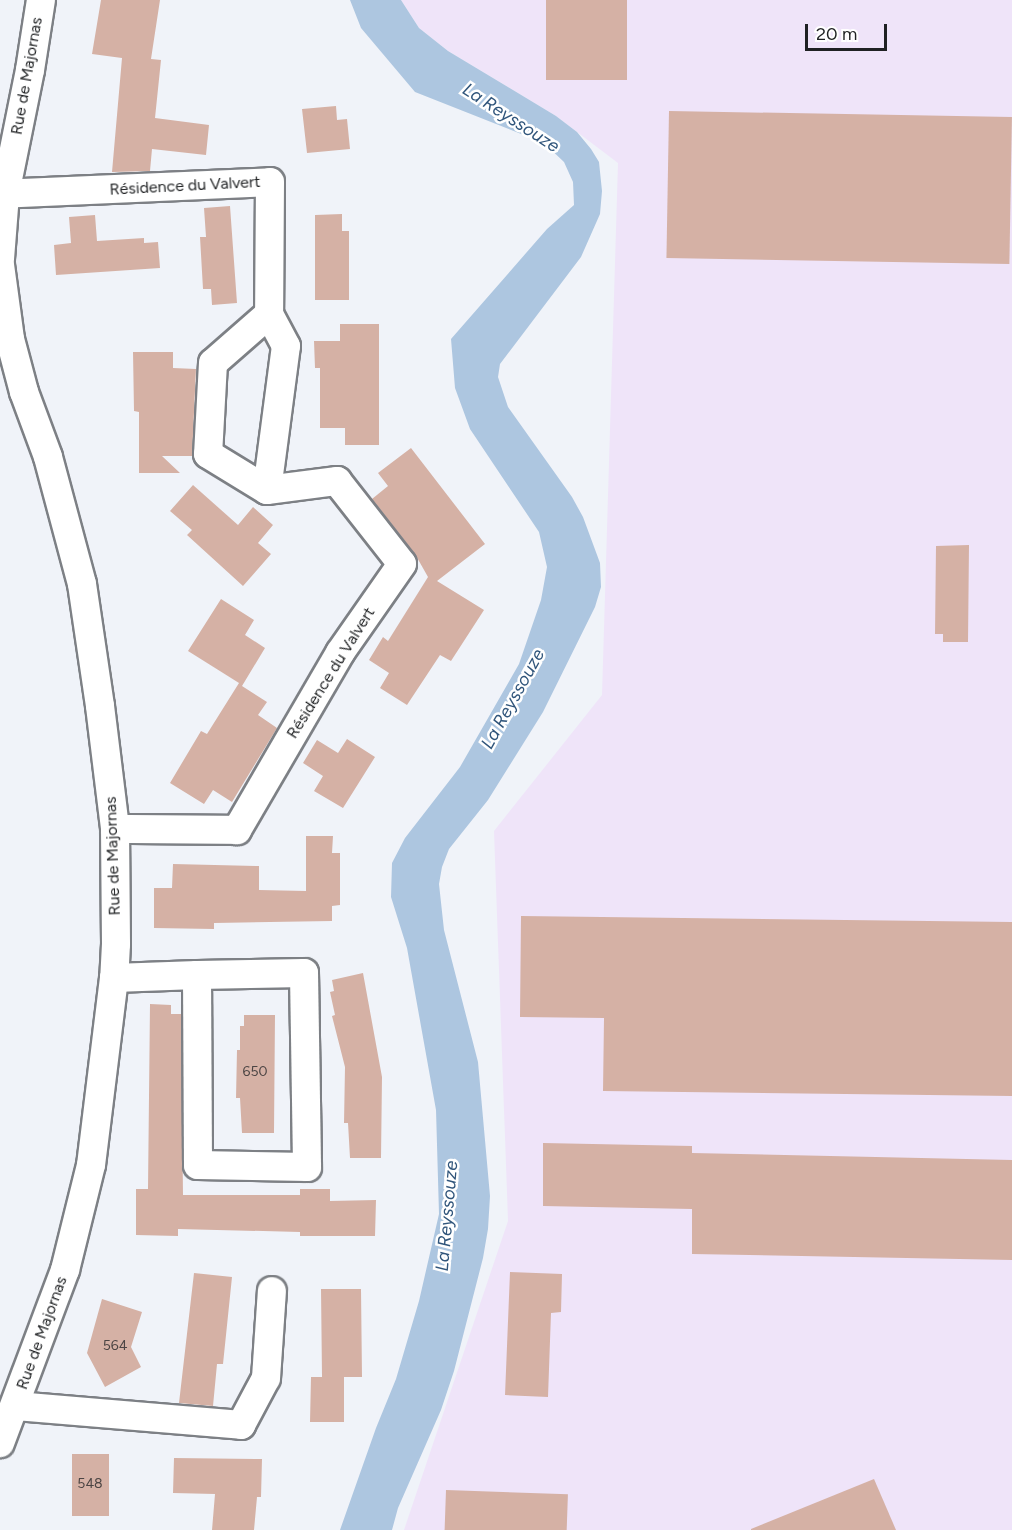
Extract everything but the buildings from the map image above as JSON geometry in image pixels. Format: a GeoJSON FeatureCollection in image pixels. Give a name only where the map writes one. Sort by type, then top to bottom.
{"type":"FeatureCollection","features":[{"type":"Feature","properties":{"kind":"street","name":"Rue de Majornas"},"geometry":{"type":"LineString","coordinates":[[0,259],[2,194],[30,70],[41,0]]}},
{"type":"Feature","properties":{"kind":"street","name":"Résidence du Valvert"},"geometry":{"type":"LineString","coordinates":[[2,194],[270,182],[269,314],[286,346],[267,490],[337,480],[402,564],[340,653],[237,830],[115,829]]}},
{"type":"Feature","properties":{"kind":"street","name":"Rue de Majornas"},"geometry":{"type":"LineString","coordinates":[[0,265],[10,339],[24,392],[48,457],[81,584],[100,706],[115,829],[114,978],[91,1165],[65,1270],[13,1388],[0,1443]]}},
{"type":"Feature","properties":{"kind":"street"},"geometry":{"type":"LineString","coordinates":[[267,490],[208,454],[213,363],[269,314]]}},
{"type":"Feature","properties":{"kind":"street"},"geometry":{"type":"LineString","coordinates":[[114,978],[197,975],[304,973],[307,1167],[198,1166],[197,975]]}},
{"type":"Feature","properties":{"kind":"street"},"geometry":{"type":"LineString","coordinates":[[13,1388],[241,1425],[266,1378],[272,1291]]}},
{"type":"Feature","properties":{"kind":"shaded area"},"geometry":{"type":"Polygon","coordinates":[[[401,0],[1012,0],[1012,1530],[404,1530],[508,1221],[494,831],[602,695],[618,163],[556,116],[448,51],[419,28],[401,0]]]}},
{"type":"Feature","properties":{"kind":"water","name":"La Reyssouze"},"geometry":{"type":"Polygon","coordinates":[[[350,0],[401,0],[419,28],[448,51],[556,116],[577,132],[599,162],[602,191],[600,214],[581,257],[500,364],[498,377],[508,407],[572,497],[583,517],[600,563],[601,587],[595,607],[543,712],[488,800],[449,849],[442,867],[439,884],[444,930],[478,1062],[490,1196],[488,1229],[483,1258],[454,1371],[441,1410],[398,1508],[392,1530],[340,1530],[396,1379],[419,1301],[439,1214],[436,1110],[407,948],[391,897],[392,863],[405,838],[460,767],[519,664],[541,600],[547,567],[539,532],[470,429],[455,388],[451,339],[547,229],[574,205],[573,182],[564,162],[544,143],[415,92],[361,28],[350,0]]]}}]}
